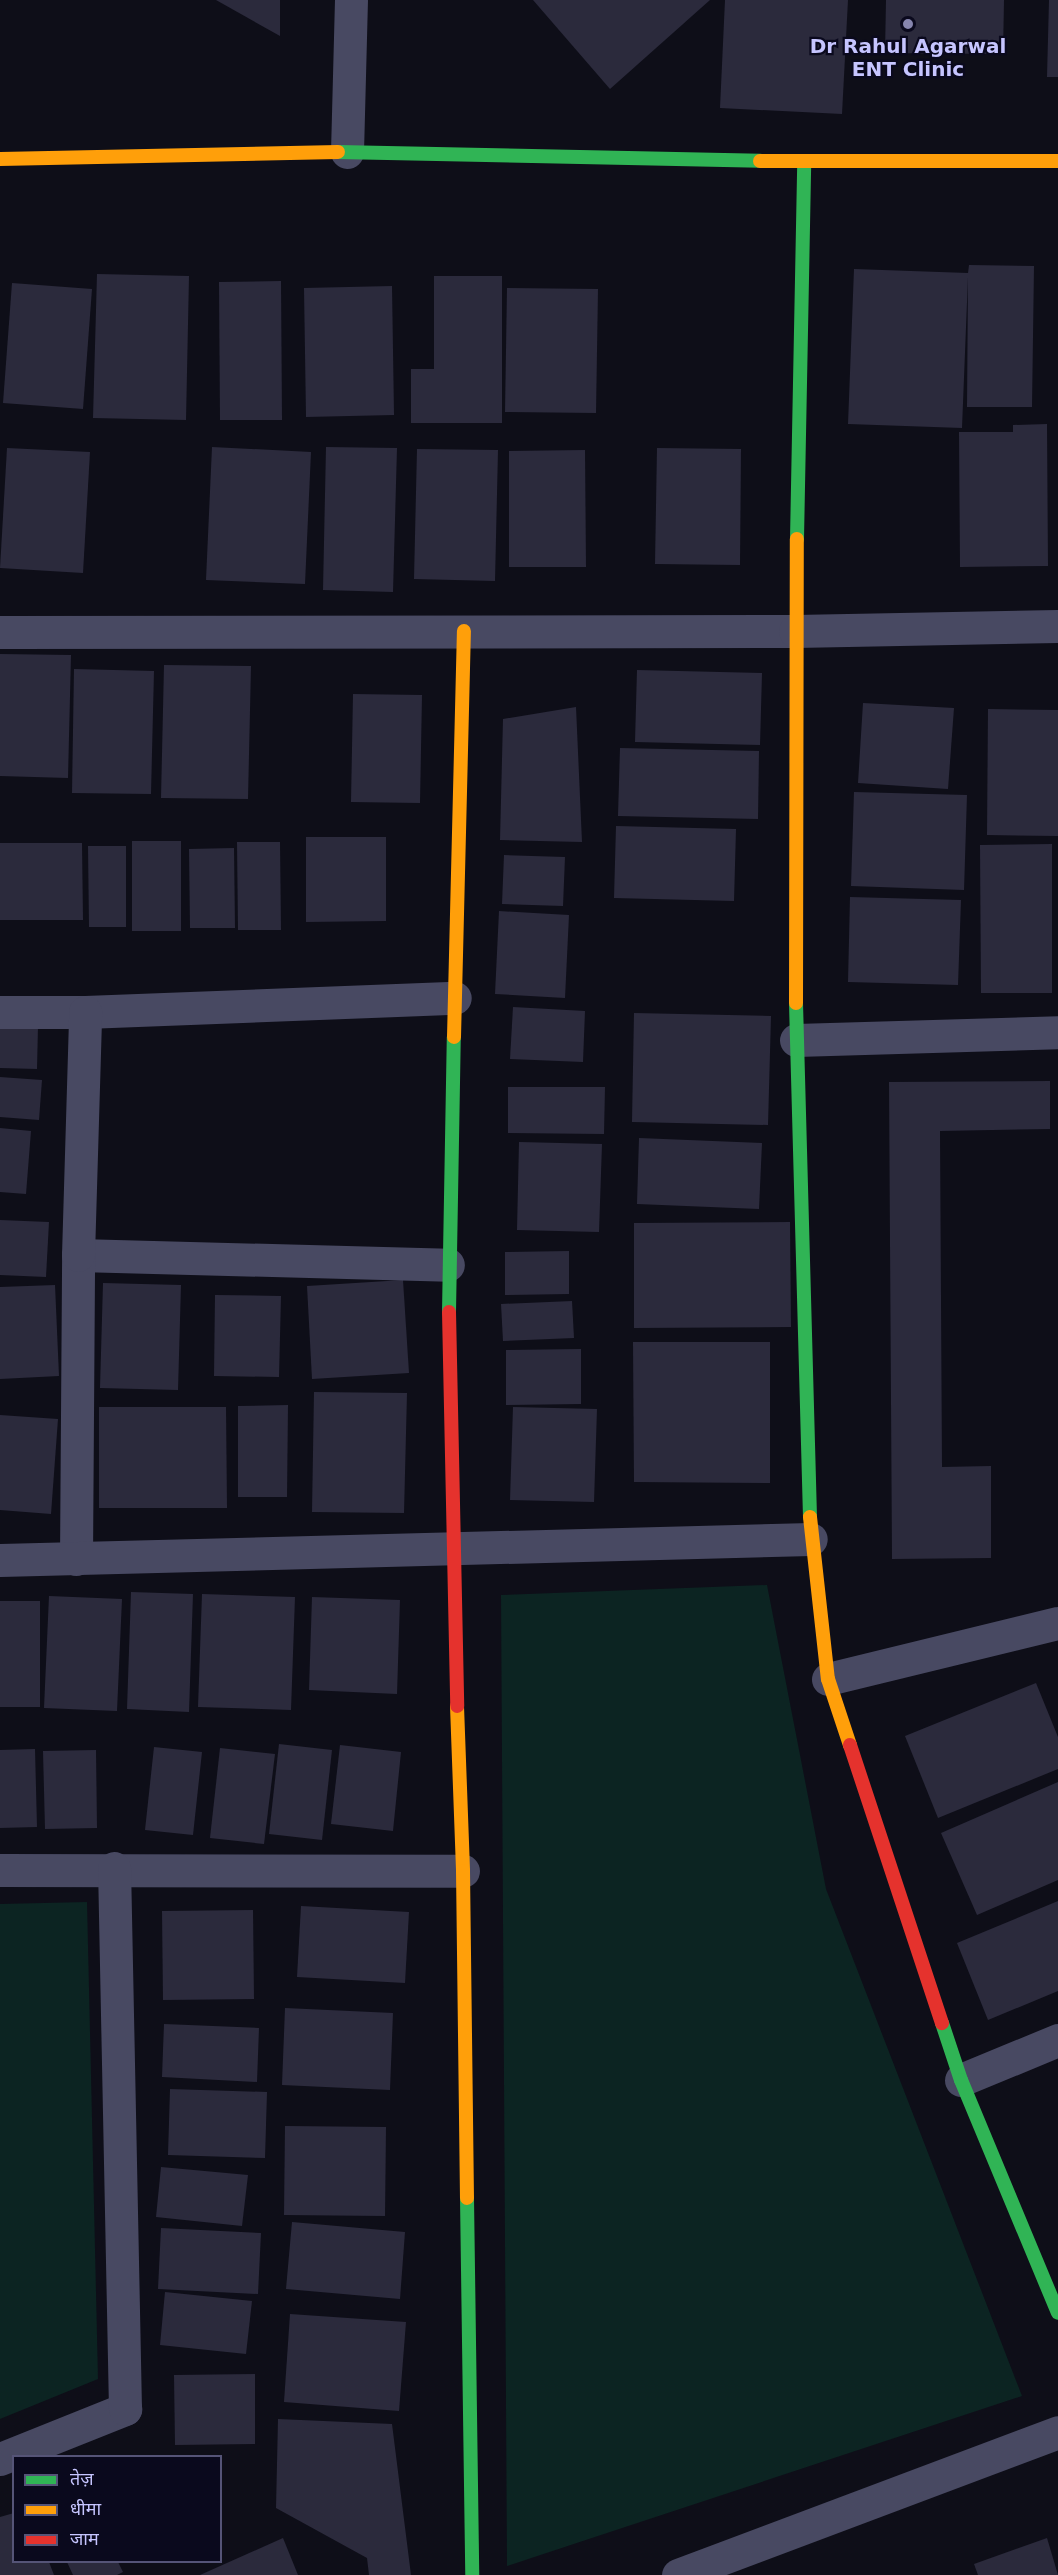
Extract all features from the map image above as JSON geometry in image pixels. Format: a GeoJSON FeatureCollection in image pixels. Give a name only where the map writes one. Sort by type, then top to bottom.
{"type":"FeatureCollection","features":[{"type":"Feature","properties":{"kind":"street"},"geometry":{"type":"LineString","coordinates":[[347,152],[351,0]]}},
{"type":"Feature","properties":{"kind":"street"},"geometry":{"type":"LineString","coordinates":[[0,159],[347,152],[804,162],[1058,161]]}},
{"type":"Feature","properties":{"kind":"street"},"geometry":{"type":"LineString","coordinates":[[804,162],[795,631],[796,1040],[811,1539],[828,1679],[961,2080],[1058,2313]]}},
{"type":"Feature","properties":{"kind":"street"},"geometry":{"type":"LineString","coordinates":[[0,632],[795,631],[1058,626]]}},
{"type":"Feature","properties":{"kind":"street"},"geometry":{"type":"LineString","coordinates":[[464,632],[448,1265],[452,1549],[463,1871],[472,2575]]}},
{"type":"Feature","properties":{"kind":"street"},"geometry":{"type":"LineString","coordinates":[[0,1012],[85,1012],[455,998]]}},
{"type":"Feature","properties":{"kind":"street"},"geometry":{"type":"LineString","coordinates":[[76,1559],[78,1255],[85,1012]]}},
{"type":"Feature","properties":{"kind":"street"},"geometry":{"type":"LineString","coordinates":[[796,1040],[1058,1032]]}},
{"type":"Feature","properties":{"kind":"street"},"geometry":{"type":"LineString","coordinates":[[78,1255],[448,1265]]}},
{"type":"Feature","properties":{"kind":"street"},"geometry":{"type":"LineString","coordinates":[[0,1560],[811,1539]]}},
{"type":"Feature","properties":{"kind":"street"},"geometry":{"type":"LineString","coordinates":[[828,1679],[1058,1623]]}},
{"type":"Feature","properties":{"kind":"street"},"geometry":{"type":"LineString","coordinates":[[0,1870],[114,1868],[463,1871]]}},
{"type":"Feature","properties":{"kind":"street"},"geometry":{"type":"LineString","coordinates":[[0,2459],[125,2409],[114,1868]]}},
{"type":"Feature","properties":{"kind":"street"},"geometry":{"type":"LineString","coordinates":[[961,2080],[1058,2040]]}},
{"type":"Feature","properties":{"kind":"street"},"geometry":{"type":"LineString","coordinates":[[678,2575],[1058,2432]]}},
{"type":"Feature","properties":{"kind":"green space"},"geometry":{"type":"Polygon","coordinates":[[[767,1585],[826,1889],[1022,2396],[507,2566],[501,1595],[767,1585]]]}},
{"type":"Feature","properties":{"kind":"green space"},"geometry":{"type":"Polygon","coordinates":[[[87,1902],[98,2379],[0,2419],[0,1904],[87,1902]]]}},
{"type":"Feature","properties":{"kind":"building"},"geometry":{"type":"Polygon","coordinates":[[[216,0],[280,0],[280,36],[216,0]]]}},
{"type":"Feature","properties":{"kind":"building"},"geometry":{"type":"Polygon","coordinates":[[[533,0],[710,0],[610,89],[533,0]]]}},
{"type":"Feature","properties":{"kind":"building"},"geometry":{"type":"Polygon","coordinates":[[[725,0],[848,0],[842,114],[720,108],[725,0]]]}},
{"type":"Feature","properties":{"kind":"building"},"geometry":{"type":"Polygon","coordinates":[[[886,0],[1004,0],[1003,54],[885,53],[886,0]]]}},
{"type":"Feature","properties":{"kind":"building"},"geometry":{"type":"Polygon","coordinates":[[[1049,0],[1058,0],[1058,77],[1047,77],[1049,0]]]}},
{"type":"Feature","properties":{"kind":"building"},"geometry":{"type":"Polygon","coordinates":[[[969,265],[1034,266],[1032,407],[967,407],[968,277],[962,428],[848,424],[854,269],[968,273],[969,265]]]}},
{"type":"Feature","properties":{"kind":"building"},"geometry":{"type":"Polygon","coordinates":[[[97,274],[189,276],[186,420],[93,418],[97,274]]]}},
{"type":"Feature","properties":{"kind":"building"},"geometry":{"type":"Polygon","coordinates":[[[434,276],[502,276],[502,423],[411,423],[411,369],[434,369],[434,276]]]}},
{"type":"Feature","properties":{"kind":"building"},"geometry":{"type":"Polygon","coordinates":[[[281,281],[282,420],[220,420],[219,282],[281,281]]]}},
{"type":"Feature","properties":{"kind":"building"},"geometry":{"type":"Polygon","coordinates":[[[12,283],[92,289],[83,409],[3,403],[12,283]]]}},
{"type":"Feature","properties":{"kind":"building"},"geometry":{"type":"Polygon","coordinates":[[[392,286],[394,415],[306,417],[304,288],[392,286]]]}},
{"type":"Feature","properties":{"kind":"building"},"geometry":{"type":"Polygon","coordinates":[[[507,288],[598,289],[596,413],[505,412],[507,288]]]}},
{"type":"Feature","properties":{"kind":"building"},"geometry":{"type":"Polygon","coordinates":[[[1047,424],[1048,566],[960,567],[959,432],[1013,432],[1013,425],[1047,424]]]}},
{"type":"Feature","properties":{"kind":"building"},"geometry":{"type":"Polygon","coordinates":[[[212,447],[311,452],[305,584],[206,580],[212,447]]]}},
{"type":"Feature","properties":{"kind":"building"},"geometry":{"type":"Polygon","coordinates":[[[326,447],[397,448],[393,592],[323,590],[326,447]]]}},
{"type":"Feature","properties":{"kind":"building"},"geometry":{"type":"Polygon","coordinates":[[[7,448],[90,452],[83,573],[0,568],[7,448]]]}},
{"type":"Feature","properties":{"kind":"building"},"geometry":{"type":"Polygon","coordinates":[[[657,448],[741,449],[740,565],[655,564],[657,448]]]}},
{"type":"Feature","properties":{"kind":"building"},"geometry":{"type":"Polygon","coordinates":[[[417,449],[498,450],[495,581],[414,579],[417,449]]]}},
{"type":"Feature","properties":{"kind":"building"},"geometry":{"type":"Polygon","coordinates":[[[585,450],[586,567],[509,567],[509,451],[585,450]]]}},
{"type":"Feature","properties":{"kind":"building"},"geometry":{"type":"Polygon","coordinates":[[[0,654],[71,655],[68,778],[0,776],[0,654]]]}},
{"type":"Feature","properties":{"kind":"building"},"geometry":{"type":"Polygon","coordinates":[[[164,665],[251,666],[248,799],[161,798],[164,665]]]}},
{"type":"Feature","properties":{"kind":"building"},"geometry":{"type":"Polygon","coordinates":[[[74,669],[154,671],[151,794],[72,793],[74,669]]]}},
{"type":"Feature","properties":{"kind":"building"},"geometry":{"type":"Polygon","coordinates":[[[637,670],[762,673],[760,745],[635,742],[637,670]]]}},
{"type":"Feature","properties":{"kind":"building"},"geometry":{"type":"Polygon","coordinates":[[[353,694],[422,695],[420,803],[351,802],[353,694]]]}},
{"type":"Feature","properties":{"kind":"building"},"geometry":{"type":"Polygon","coordinates":[[[863,703],[954,708],[948,789],[858,783],[863,703]]]}},
{"type":"Feature","properties":{"kind":"building"},"geometry":{"type":"Polygon","coordinates":[[[576,707],[582,842],[500,840],[503,719],[576,707]]]}},
{"type":"Feature","properties":{"kind":"building"},"geometry":{"type":"Polygon","coordinates":[[[988,709],[1058,710],[1058,836],[987,835],[988,709]]]}},
{"type":"Feature","properties":{"kind":"building"},"geometry":{"type":"Polygon","coordinates":[[[620,748],[759,751],[758,819],[618,816],[620,748]]]}},
{"type":"Feature","properties":{"kind":"building"},"geometry":{"type":"Polygon","coordinates":[[[854,792],[967,795],[964,890],[851,886],[854,792]]]}},
{"type":"Feature","properties":{"kind":"building"},"geometry":{"type":"Polygon","coordinates":[[[616,826],[736,829],[734,901],[614,898],[616,826]]]}},
{"type":"Feature","properties":{"kind":"building"},"geometry":{"type":"Polygon","coordinates":[[[306,837],[386,837],[386,921],[306,922],[306,837]]]}},
{"type":"Feature","properties":{"kind":"building"},"geometry":{"type":"Polygon","coordinates":[[[132,841],[181,841],[181,931],[132,931],[132,841]]]}},
{"type":"Feature","properties":{"kind":"building"},"geometry":{"type":"Polygon","coordinates":[[[237,842],[280,842],[281,930],[238,930],[237,842]]]}},
{"type":"Feature","properties":{"kind":"building"},"geometry":{"type":"Polygon","coordinates":[[[0,843],[82,843],[83,920],[0,920],[0,843]]]}},
{"type":"Feature","properties":{"kind":"building"},"geometry":{"type":"Polygon","coordinates":[[[1052,844],[1052,993],[981,993],[980,845],[1052,844]]]}},
{"type":"Feature","properties":{"kind":"building"},"geometry":{"type":"Polygon","coordinates":[[[88,846],[126,846],[126,927],[89,927],[88,846]]]}},
{"type":"Feature","properties":{"kind":"building"},"geometry":{"type":"Polygon","coordinates":[[[234,848],[235,928],[190,928],[189,849],[234,848]]]}},
{"type":"Feature","properties":{"kind":"building"},"geometry":{"type":"Polygon","coordinates":[[[504,855],[565,857],[563,906],[502,904],[504,855]]]}},
{"type":"Feature","properties":{"kind":"building"},"geometry":{"type":"Polygon","coordinates":[[[850,897],[961,900],[958,985],[848,982],[850,897]]]}},
{"type":"Feature","properties":{"kind":"building"},"geometry":{"type":"Polygon","coordinates":[[[499,911],[569,915],[565,998],[495,994],[499,911]]]}},
{"type":"Feature","properties":{"kind":"building"},"geometry":{"type":"Polygon","coordinates":[[[513,1007],[585,1011],[583,1062],[510,1059],[513,1007]]]}},
{"type":"Feature","properties":{"kind":"building"},"geometry":{"type":"Polygon","coordinates":[[[634,1013],[771,1016],[768,1125],[632,1122],[634,1013]]]}},
{"type":"Feature","properties":{"kind":"building"},"geometry":{"type":"Polygon","coordinates":[[[0,1026],[38,1026],[37,1069],[0,1068],[0,1026]]]}},
{"type":"Feature","properties":{"kind":"building"},"geometry":{"type":"Polygon","coordinates":[[[0,1077],[42,1080],[39,1120],[0,1117],[0,1077]]]}},
{"type":"Feature","properties":{"kind":"building"},"geometry":{"type":"Polygon","coordinates":[[[1050,1081],[1050,1129],[940,1131],[942,1467],[991,1466],[991,1558],[892,1559],[889,1082],[1050,1081]]]}},
{"type":"Feature","properties":{"kind":"building"},"geometry":{"type":"Polygon","coordinates":[[[508,1087],[605,1087],[604,1134],[508,1133],[508,1087]]]}},
{"type":"Feature","properties":{"kind":"building"},"geometry":{"type":"Polygon","coordinates":[[[0,1128],[31,1131],[26,1194],[0,1192],[0,1128]]]}},
{"type":"Feature","properties":{"kind":"building"},"geometry":{"type":"Polygon","coordinates":[[[639,1138],[762,1143],[759,1209],[637,1204],[639,1138]]]}},
{"type":"Feature","properties":{"kind":"building"},"geometry":{"type":"Polygon","coordinates":[[[519,1142],[602,1144],[599,1232],[517,1230],[519,1142]]]}},
{"type":"Feature","properties":{"kind":"building"},"geometry":{"type":"Polygon","coordinates":[[[0,1220],[49,1222],[46,1277],[0,1275],[0,1220]]]}},
{"type":"Feature","properties":{"kind":"building"},"geometry":{"type":"Polygon","coordinates":[[[790,1222],[791,1327],[634,1328],[634,1223],[790,1222]]]}},
{"type":"Feature","properties":{"kind":"building"},"geometry":{"type":"Polygon","coordinates":[[[569,1251],[569,1294],[505,1295],[505,1252],[569,1251]]]}},
{"type":"Feature","properties":{"kind":"building"},"geometry":{"type":"Polygon","coordinates":[[[403,1280],[409,1373],[312,1379],[307,1286],[403,1280]]]}},
{"type":"Feature","properties":{"kind":"building"},"geometry":{"type":"Polygon","coordinates":[[[103,1283],[181,1285],[178,1390],[100,1388],[103,1283]]]}},
{"type":"Feature","properties":{"kind":"building"},"geometry":{"type":"Polygon","coordinates":[[[55,1285],[59,1376],[0,1379],[0,1287],[55,1285]]]}},
{"type":"Feature","properties":{"kind":"building"},"geometry":{"type":"Polygon","coordinates":[[[215,1295],[281,1296],[279,1377],[214,1376],[215,1295]]]}},
{"type":"Feature","properties":{"kind":"building"},"geometry":{"type":"Polygon","coordinates":[[[572,1301],[574,1338],[503,1341],[501,1304],[572,1301]]]}},
{"type":"Feature","properties":{"kind":"building"},"geometry":{"type":"Polygon","coordinates":[[[633,1342],[770,1342],[770,1483],[634,1482],[633,1342]]]}},
{"type":"Feature","properties":{"kind":"building"},"geometry":{"type":"Polygon","coordinates":[[[581,1349],[581,1404],[506,1405],[506,1350],[581,1349]]]}},
{"type":"Feature","properties":{"kind":"building"},"geometry":{"type":"Polygon","coordinates":[[[314,1392],[407,1393],[404,1513],[312,1512],[314,1392]]]}},
{"type":"Feature","properties":{"kind":"building"},"geometry":{"type":"Polygon","coordinates":[[[288,1405],[287,1497],[238,1497],[238,1406],[288,1405]]]}},
{"type":"Feature","properties":{"kind":"building"},"geometry":{"type":"Polygon","coordinates":[[[99,1407],[226,1407],[227,1508],[99,1508],[99,1407]]]}},
{"type":"Feature","properties":{"kind":"building"},"geometry":{"type":"Polygon","coordinates":[[[513,1407],[597,1409],[594,1502],[510,1500],[513,1407]]]}},
{"type":"Feature","properties":{"kind":"building"},"geometry":{"type":"Polygon","coordinates":[[[0,1415],[58,1419],[51,1514],[0,1510],[0,1415]]]}},
{"type":"Feature","properties":{"kind":"building"},"geometry":{"type":"Polygon","coordinates":[[[131,1592],[193,1594],[189,1712],[127,1709],[131,1592]]]}},
{"type":"Feature","properties":{"kind":"building"},"geometry":{"type":"Polygon","coordinates":[[[202,1594],[295,1597],[291,1710],[198,1707],[202,1594]]]}},
{"type":"Feature","properties":{"kind":"building"},"geometry":{"type":"Polygon","coordinates":[[[49,1596],[122,1599],[117,1711],[44,1708],[49,1596]]]}},
{"type":"Feature","properties":{"kind":"building"},"geometry":{"type":"Polygon","coordinates":[[[312,1597],[400,1600],[397,1694],[309,1690],[312,1597]]]}},
{"type":"Feature","properties":{"kind":"building"},"geometry":{"type":"Polygon","coordinates":[[[0,1601],[40,1601],[40,1707],[0,1707],[0,1601]]]}},
{"type":"Feature","properties":{"kind":"building"},"geometry":{"type":"Polygon","coordinates":[[[1036,1683],[1058,1737],[1058,1769],[938,1818],[905,1736],[1036,1683]]]}},
{"type":"Feature","properties":{"kind":"building"},"geometry":{"type":"Polygon","coordinates":[[[279,1744],[332,1750],[322,1840],[269,1834],[279,1744]]]}},
{"type":"Feature","properties":{"kind":"building"},"geometry":{"type":"Polygon","coordinates":[[[340,1745],[401,1752],[393,1831],[331,1824],[340,1745]]]}},
{"type":"Feature","properties":{"kind":"building"},"geometry":{"type":"Polygon","coordinates":[[[154,1747],[202,1752],[193,1835],[145,1830],[154,1747]]]}},
{"type":"Feature","properties":{"kind":"building"},"geometry":{"type":"Polygon","coordinates":[[[220,1748],[275,1754],[264,1844],[210,1838],[220,1748]]]}},
{"type":"Feature","properties":{"kind":"building"},"geometry":{"type":"Polygon","coordinates":[[[35,1749],[37,1827],[0,1828],[0,1750],[35,1749]]]}},
{"type":"Feature","properties":{"kind":"building"},"geometry":{"type":"Polygon","coordinates":[[[96,1750],[97,1828],[45,1829],[43,1751],[96,1750]]]}},
{"type":"Feature","properties":{"kind":"building"},"geometry":{"type":"Polygon","coordinates":[[[1058,1782],[1058,1880],[977,1915],[941,1833],[1058,1782]]]}},
{"type":"Feature","properties":{"kind":"building"},"geometry":{"type":"Polygon","coordinates":[[[1058,1901],[1058,1991],[988,2020],[957,1943],[1058,1901]]]}},
{"type":"Feature","properties":{"kind":"building"},"geometry":{"type":"Polygon","coordinates":[[[301,1906],[409,1912],[405,1983],[297,1977],[301,1906]]]}},
{"type":"Feature","properties":{"kind":"building"},"geometry":{"type":"Polygon","coordinates":[[[253,1910],[254,1999],[163,2000],[162,1911],[253,1910]]]}},
{"type":"Feature","properties":{"kind":"building"},"geometry":{"type":"Polygon","coordinates":[[[285,2008],[393,2013],[390,2090],[282,2085],[285,2008]]]}},
{"type":"Feature","properties":{"kind":"building"},"geometry":{"type":"Polygon","coordinates":[[[164,2024],[259,2028],[257,2082],[162,2077],[164,2024]]]}},
{"type":"Feature","properties":{"kind":"building"},"geometry":{"type":"Polygon","coordinates":[[[170,2089],[267,2092],[265,2158],[168,2155],[170,2089]]]}},
{"type":"Feature","properties":{"kind":"building"},"geometry":{"type":"Polygon","coordinates":[[[285,2126],[386,2127],[385,2216],[284,2215],[285,2126]]]}},
{"type":"Feature","properties":{"kind":"building"},"geometry":{"type":"Polygon","coordinates":[[[161,2167],[248,2175],[242,2226],[156,2217],[161,2167]]]}},
{"type":"Feature","properties":{"kind":"building"},"geometry":{"type":"Polygon","coordinates":[[[292,2222],[405,2232],[400,2299],[286,2289],[292,2222]]]}},
{"type":"Feature","properties":{"kind":"building"},"geometry":{"type":"Polygon","coordinates":[[[161,2228],[261,2233],[258,2294],[158,2289],[161,2228]]]}},
{"type":"Feature","properties":{"kind":"building"},"geometry":{"type":"Polygon","coordinates":[[[165,2292],[252,2301],[246,2354],[160,2345],[165,2292]]]}},
{"type":"Feature","properties":{"kind":"building"},"geometry":{"type":"Polygon","coordinates":[[[290,2314],[406,2322],[399,2411],[284,2402],[290,2314]]]}},
{"type":"Feature","properties":{"kind":"building"},"geometry":{"type":"Polygon","coordinates":[[[255,2374],[255,2444],[175,2445],[174,2375],[255,2374]]]}},
{"type":"Feature","properties":{"kind":"building"},"geometry":{"type":"Polygon","coordinates":[[[278,2419],[392,2424],[411,2575],[369,2575],[367,2558],[276,2508],[278,2419]]]}},
{"type":"Feature","properties":{"kind":"building"},"geometry":{"type":"Polygon","coordinates":[[[12,2514],[12,2563],[49,2563],[54,2575],[0,2575],[0,2517],[12,2514]]]}},
{"type":"Feature","properties":{"kind":"building"},"geometry":{"type":"Polygon","coordinates":[[[283,2538],[298,2575],[200,2575],[283,2538]]]}},
{"type":"Feature","properties":{"kind":"building"},"geometry":{"type":"Polygon","coordinates":[[[1047,2538],[1058,2575],[978,2575],[974,2564],[1047,2538]]]}},
{"type":"Feature","properties":{"kind":"building"},"geometry":{"type":"Polygon","coordinates":[[[67,2563],[118,2563],[123,2572],[117,2575],[73,2575],[67,2563]]]}},
{"type":"Feature","properties":{"kind":"traffic: fast"},"geometry":{"type":"LineString","coordinates":[[338,152],[760,161]]}},
{"type":"Feature","properties":{"kind":"traffic: fast"},"geometry":{"type":"LineString","coordinates":[[797,539],[804,162]]}},
{"type":"Feature","properties":{"kind":"traffic: fast"},"geometry":{"type":"LineString","coordinates":[[796,1003],[810,1517]]}},
{"type":"Feature","properties":{"kind":"traffic: fast"},"geometry":{"type":"LineString","coordinates":[[449,1312],[454,1037]]}},
{"type":"Feature","properties":{"kind":"traffic: fast"},"geometry":{"type":"LineString","coordinates":[[942,2023],[961,2080],[1058,2313]]}},
{"type":"Feature","properties":{"kind":"traffic: fast"},"geometry":{"type":"LineString","coordinates":[[467,2198],[472,2575]]}},
{"type":"Feature","properties":{"kind":"traffic: slow"},"geometry":{"type":"LineString","coordinates":[[0,159],[338,152]]}},
{"type":"Feature","properties":{"kind":"traffic: slow"},"geometry":{"type":"LineString","coordinates":[[760,161],[1058,161]]}},
{"type":"Feature","properties":{"kind":"traffic: slow"},"geometry":{"type":"LineString","coordinates":[[796,1003],[797,539]]}},
{"type":"Feature","properties":{"kind":"traffic: slow"},"geometry":{"type":"LineString","coordinates":[[454,1037],[464,631]]}},
{"type":"Feature","properties":{"kind":"traffic: slow"},"geometry":{"type":"LineString","coordinates":[[810,1517],[828,1679],[850,1745]]}},
{"type":"Feature","properties":{"kind":"traffic: slow"},"geometry":{"type":"LineString","coordinates":[[457,1706],[463,1871],[467,2198]]}},
{"type":"Feature","properties":{"kind":"traffic: jam"},"geometry":{"type":"LineString","coordinates":[[449,1312],[457,1706]]}},
{"type":"Feature","properties":{"kind":"traffic: jam"},"geometry":{"type":"LineString","coordinates":[[850,1745],[942,2023]]}},
{"type":"Feature","properties":{"kind":"place","name":"Dr Rahul Agarwal ENT Clinic"},"geometry":{"type":"Point","coordinates":[908,24]}}]}
